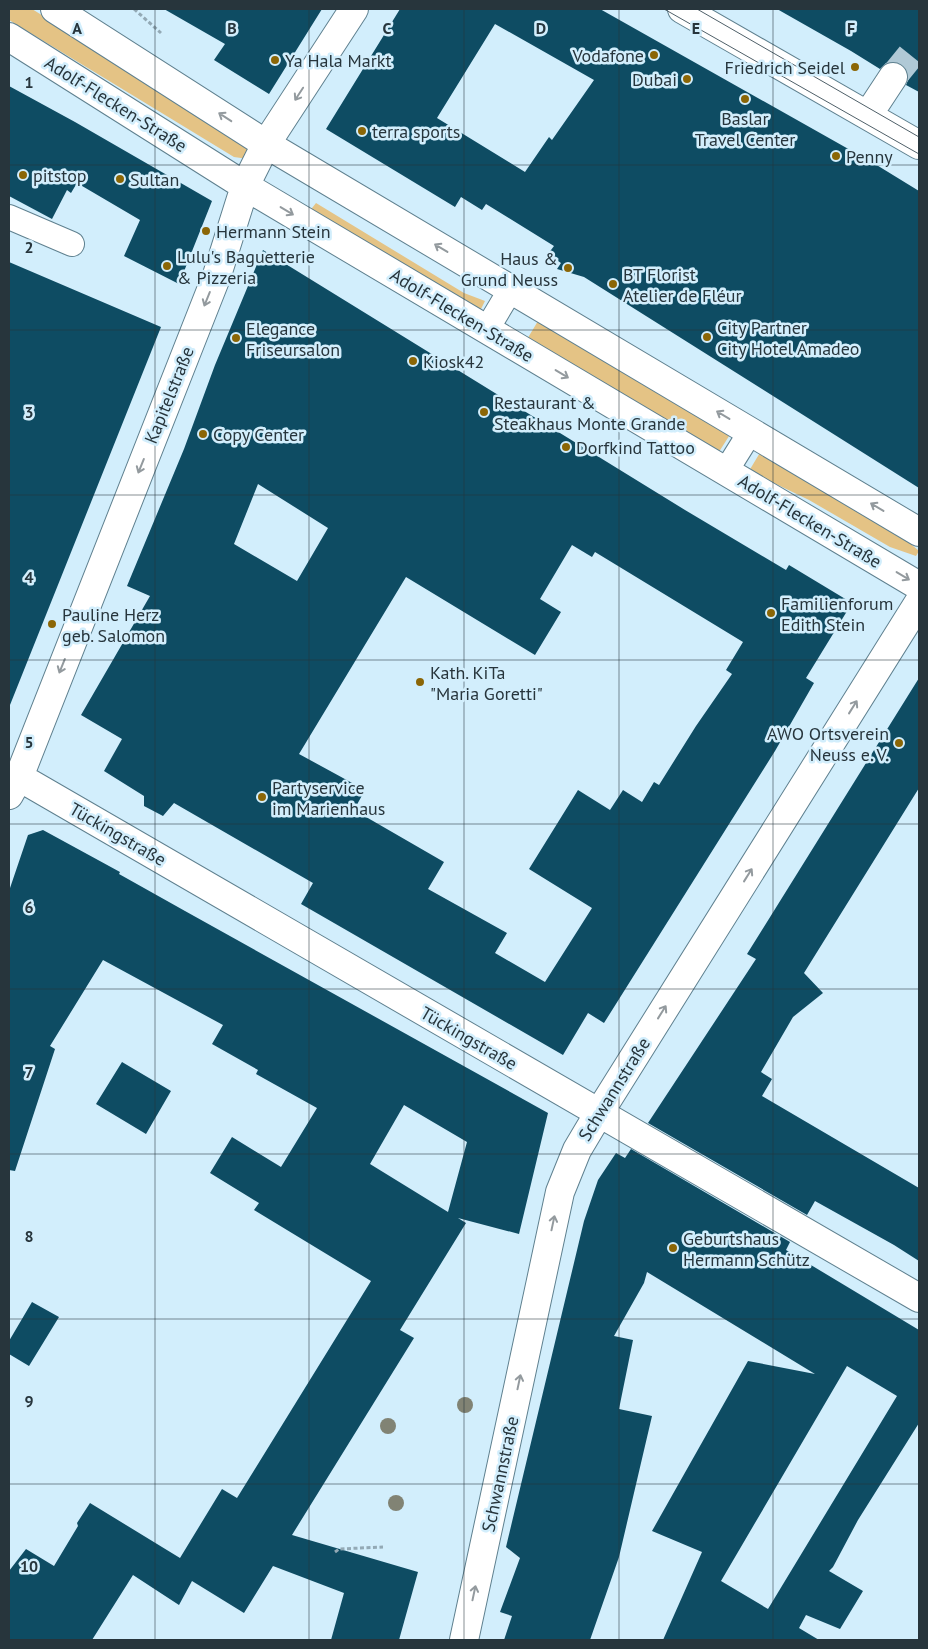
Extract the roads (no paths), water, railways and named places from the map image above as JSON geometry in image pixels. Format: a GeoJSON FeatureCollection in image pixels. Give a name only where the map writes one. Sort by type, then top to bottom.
{"type":"FeatureCollection","features":[{"type":"Feature","properties":{"kind":"street"},"geometry":{"type":"LineString","coordinates":[[55,9],[266,144],[919,532]]}},
{"type":"Feature","properties":{"kind":"street","name":"Kapitelstraße"},"geometry":{"type":"LineString","coordinates":[[14,786],[217,275],[245,186],[266,144],[354,9]]}},
{"type":"Feature","properties":{"kind":"street"},"geometry":{"type":"LineString","coordinates":[[682,9],[919,145]]}},
{"type":"Feature","properties":{"kind":"street","name":"Adolf-Flecken-Straße"},"geometry":{"type":"LineString","coordinates":[[9,37],[245,186],[919,586]]}},
{"type":"Feature","properties":{"kind":"street"},"geometry":{"type":"LineString","coordinates":[[868,115],[893,77]]}},
{"type":"Feature","properties":{"kind":"street","name":"Schwannstraße"},"geometry":{"type":"LineString","coordinates":[[464,1640],[560,1192],[577,1150],[919,602]]}},
{"type":"Feature","properties":{"kind":"street","name":"Tückingstraße"},"geometry":{"type":"LineString","coordinates":[[14,786],[599,1113],[919,1298]]}},
{"type":"Feature","properties":{"kind":"lane"},"geometry":{"type":"LineString","coordinates":[[9,217],[72,244]]}},
{"type":"Feature","properties":{"kind":"lane"},"geometry":{"type":"LineString","coordinates":[[487,329],[511,289]]}},
{"type":"Feature","properties":{"kind":"lane"},"geometry":{"type":"LineString","coordinates":[[726,471],[751,432]]}},
{"type":"Feature","properties":{"kind":"tunnel"},"geometry":{"type":"LineString","coordinates":[[893,77],[919,45]]}},
{"type":"Feature","properties":{"kind":"tram line"},"geometry":{"type":"LineString","coordinates":[[664,9],[919,154]]}},
{"type":"Feature","properties":{"kind":"tram line"},"geometry":{"type":"LineString","coordinates":[[697,9],[919,137]]}},
{"type":"Feature","properties":{"kind":"place","name":"Vodafone"},"geometry":{"type":"Point","coordinates":[654,55]}},
{"type":"Feature","properties":{"kind":"place","name":"Ya Hala Markt"},"geometry":{"type":"Point","coordinates":[275,60]}},
{"type":"Feature","properties":{"kind":"place","name":"Friedrich Seidel"},"geometry":{"type":"Point","coordinates":[855,67]}},
{"type":"Feature","properties":{"kind":"place","name":"Dubai"},"geometry":{"type":"Point","coordinates":[687,79]}},
{"type":"Feature","properties":{"kind":"place","name":"Baslar Travel Center"},"geometry":{"type":"Point","coordinates":[745,99]}},
{"type":"Feature","properties":{"kind":"place","name":"terra sports"},"geometry":{"type":"Point","coordinates":[362,131]}},
{"type":"Feature","properties":{"kind":"place","name":"Penny"},"geometry":{"type":"Point","coordinates":[836,156]}},
{"type":"Feature","properties":{"kind":"place","name":"pitstop"},"geometry":{"type":"Point","coordinates":[23,175]}},
{"type":"Feature","properties":{"kind":"place","name":"Sultan"},"geometry":{"type":"Point","coordinates":[120,179]}},
{"type":"Feature","properties":{"kind":"place","name":"Hermann Stein"},"geometry":{"type":"Point","coordinates":[206,231]}},
{"type":"Feature","properties":{"kind":"place","name":"Lulu's Baguetterie & Pizzeria"},"geometry":{"type":"Point","coordinates":[167,266]}},
{"type":"Feature","properties":{"kind":"place","name":"Haus & Grund Neuss"},"geometry":{"type":"Point","coordinates":[568,268]}},
{"type":"Feature","properties":{"kind":"place","name":"BT Florist Atelier de Fléur"},"geometry":{"type":"Point","coordinates":[613,284]}},
{"type":"Feature","properties":{"kind":"place","name":"City Partner City Hotel Amadeo"},"geometry":{"type":"Point","coordinates":[707,337]}},
{"type":"Feature","properties":{"kind":"place","name":"Elegance Friseursalon"},"geometry":{"type":"Point","coordinates":[236,338]}},
{"type":"Feature","properties":{"kind":"place","name":"Kiosk42"},"geometry":{"type":"Point","coordinates":[413,361]}},
{"type":"Feature","properties":{"kind":"place","name":"Restaurant & Steakhaus Monte Grande"},"geometry":{"type":"Point","coordinates":[484,412]}},
{"type":"Feature","properties":{"kind":"place","name":"Copy Center"},"geometry":{"type":"Point","coordinates":[203,434]}},
{"type":"Feature","properties":{"kind":"place","name":"Dorfkind Tattoo"},"geometry":{"type":"Point","coordinates":[566,447]}},
{"type":"Feature","properties":{"kind":"place","name":"Familienforum Edith Stein"},"geometry":{"type":"Point","coordinates":[771,613]}},
{"type":"Feature","properties":{"kind":"place","name":"Pauline Herz geb. Salomon"},"geometry":{"type":"Point","coordinates":[52,624]}},
{"type":"Feature","properties":{"kind":"place","name":"Kath. KiTa \"Maria Goretti\""},"geometry":{"type":"Point","coordinates":[420,682]}},
{"type":"Feature","properties":{"kind":"place","name":"AWO Ortsverein Neuss e. V."},"geometry":{"type":"Point","coordinates":[899,743]}},
{"type":"Feature","properties":{"kind":"place","name":"Partyservice im Marienhaus"},"geometry":{"type":"Point","coordinates":[262,797]}},
{"type":"Feature","properties":{"kind":"place","name":"Geburtshaus Hermann Schütz"},"geometry":{"type":"Point","coordinates":[673,1248]}}]}
